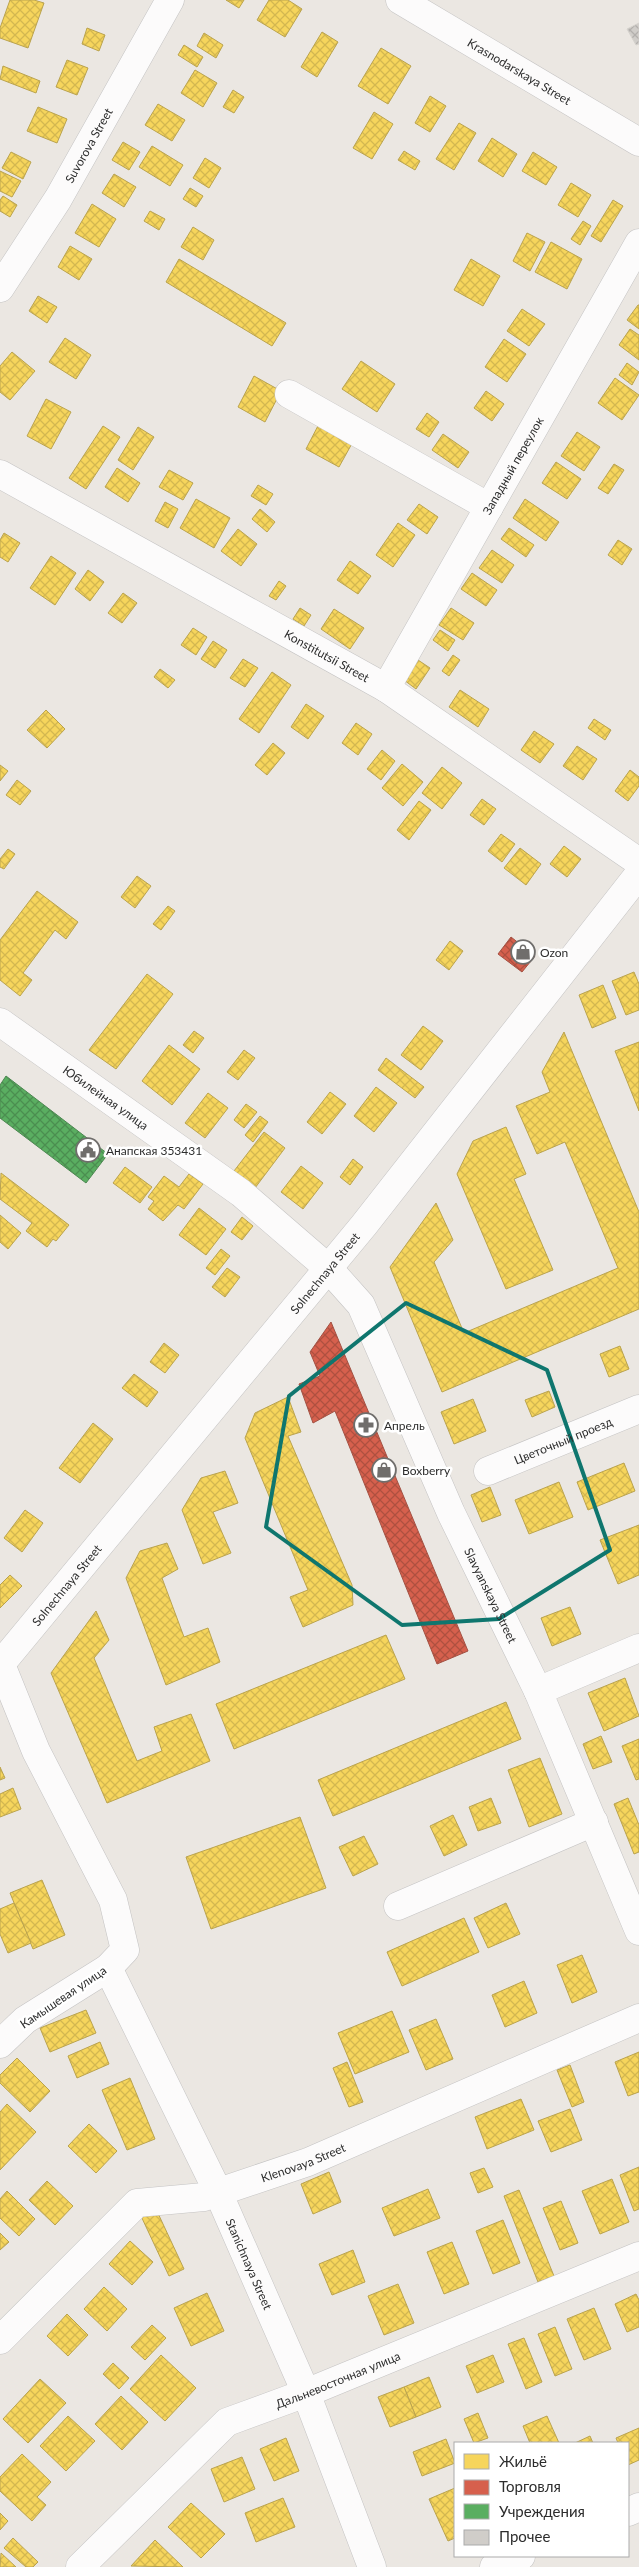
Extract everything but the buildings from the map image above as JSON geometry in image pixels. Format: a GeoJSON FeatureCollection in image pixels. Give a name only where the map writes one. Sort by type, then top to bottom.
{"type":"FeatureCollection","features":[{"type":"Feature","properties":{"kind":"street","name":"Suvorova Street"},"geometry":{"type":"LineString","coordinates":[[0,288],[58,199],[170,0]]}},
{"type":"Feature","properties":{"kind":"street","name":"Krasnodarskaya Street"},"geometry":{"type":"LineString","coordinates":[[400,0],[639,142]]}},
{"type":"Feature","properties":{"kind":"street","name":"Западный переулок"},"geometry":{"type":"LineString","coordinates":[[386,688],[639,243]]}},
{"type":"Feature","properties":{"kind":"street"},"geometry":{"type":"LineString","coordinates":[[289,394],[489,508]]}},
{"type":"Feature","properties":{"kind":"street","name":"Konstitutsii Street"},"geometry":{"type":"LineString","coordinates":[[0,474],[386,688],[639,862]]}},
{"type":"Feature","properties":{"kind":"street","name":"Solnechnaya Street"},"geometry":{"type":"LineString","coordinates":[[0,1663],[328,1268],[634,892]]}},
{"type":"Feature","properties":{"kind":"street","name":"Юбилейная улица"},"geometry":{"type":"LineString","coordinates":[[0,1022],[240,1192],[328,1268]]}},
{"type":"Feature","properties":{"kind":"street","name":"Slavyanskaya Street"},"geometry":{"type":"LineString","coordinates":[[328,1268],[360,1305],[451,1514],[538,1691],[594,1822],[629,1878],[639,1931]]}},
{"type":"Feature","properties":{"kind":"street","name":"Цветочный проезд"},"geometry":{"type":"LineString","coordinates":[[488,1471],[639,1409]]}},
{"type":"Feature","properties":{"kind":"street"},"geometry":{"type":"LineString","coordinates":[[538,1691],[639,1648]]}},
{"type":"Feature","properties":{"kind":"street","name":"Stanichnaya Street"},"geometry":{"type":"LineString","coordinates":[[0,1663],[36,1751],[113,1900],[116,1959],[306,2393],[372,2567]]}},
{"type":"Feature","properties":{"kind":"street"},"geometry":{"type":"LineString","coordinates":[[398,1906],[594,1822]]}},
{"type":"Feature","properties":{"kind":"street","name":"Камышевая улица"},"geometry":{"type":"LineString","coordinates":[[0,2044],[25,2020],[116,1959]]}},
{"type":"Feature","properties":{"kind":"street","name":"Klenovaya Street"},"geometry":{"type":"LineString","coordinates":[[0,2340],[137,2204],[204,2197],[308,2162],[639,2018]]}},
{"type":"Feature","properties":{"kind":"street","name":"Дальневосточная улица"},"geometry":{"type":"LineString","coordinates":[[80,2567],[227,2422],[306,2393],[639,2256]]}},
{"type":"Feature","properties":{"kind":"street"},"geometry":{"type":"LineString","coordinates":[[494,2567],[519,2557]]}},
{"type":"Feature","properties":{"kind":"highlighted area"},"geometry":{"type":"Polygon","coordinates":[[[406,1303],[547,1370],[610,1550],[499,1619],[402,1625],[266,1527],[289,1396],[406,1303]]]}},
{"type":"Feature","properties":{"kind":"place","name":"Ozon"},"geometry":{"type":"Point","coordinates":[523,952]}},
{"type":"Feature","properties":{"kind":"place","name":"Анапская 353431"},"geometry":{"type":"Point","coordinates":[88,1150]}},
{"type":"Feature","properties":{"kind":"place","name":"Апрель"},"geometry":{"type":"Point","coordinates":[366,1425]}},
{"type":"Feature","properties":{"kind":"place","name":"Boxberry"},"geometry":{"type":"Point","coordinates":[384,1470]}}]}
